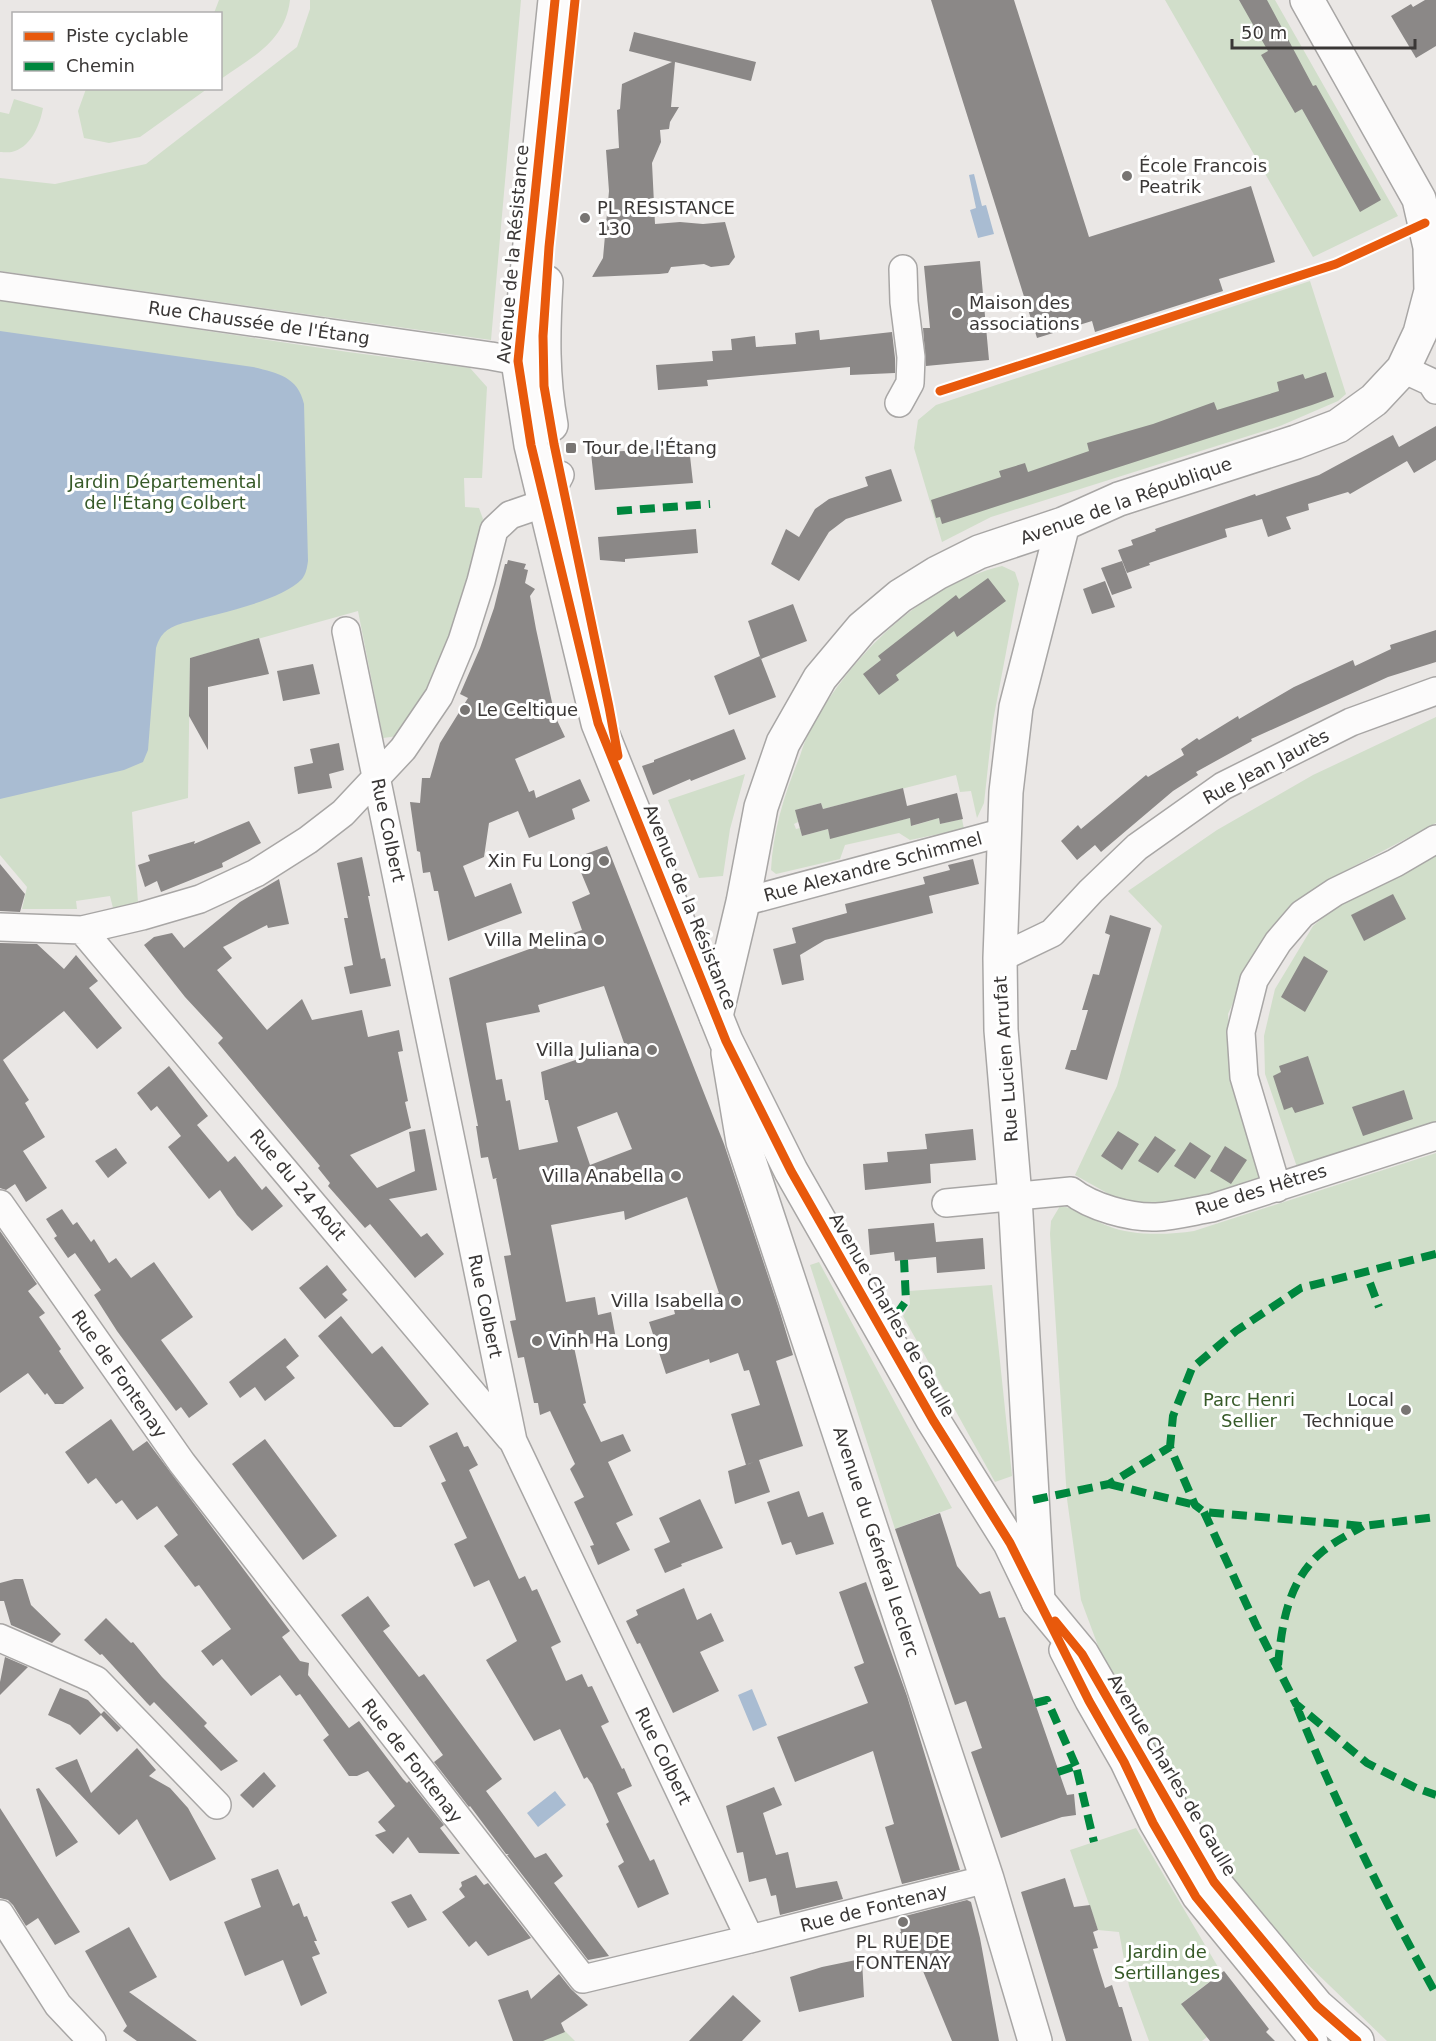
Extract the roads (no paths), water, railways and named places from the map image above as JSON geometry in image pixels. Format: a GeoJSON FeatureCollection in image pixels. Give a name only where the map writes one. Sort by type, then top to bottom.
{"type":"FeatureCollection","features":[{"type":"Feature","properties":{"kind":"street","name":"Avenue de la Résistance"},"geometry":{"type":"LineString","coordinates":[[553,489],[531,445],[518,361],[555,0]]}},
{"type":"Feature","properties":{"kind":"street","name":"Avenue de la Résistance"},"geometry":{"type":"LineString","coordinates":[[575,0],[549,248],[543,336],[544,386],[553,489],[598,723],[721,1028]]}},
{"type":"Feature","properties":{"kind":"street","name":"Avenue de la République"},"geometry":{"type":"LineString","coordinates":[[721,1028],[760,807],[783,742],[820,678],[862,628],[900,596],[979,552],[1063,524],[1119,499],[1296,442],[1338,426],[1374,400],[1403,369],[1420,333],[1434,292],[1430,247],[1419,199],[1307,0]]}},
{"type":"Feature","properties":{"kind":"street"},"geometry":{"type":"LineString","coordinates":[[899,403],[910,383],[911,357],[904,302],[903,269]]}},
{"type":"Feature","properties":{"kind":"street","name":"Rue Chaussée de l'Étang"},"geometry":{"type":"LineString","coordinates":[[0,286],[518,361]]}},
{"type":"Feature","properties":{"kind":"street"},"geometry":{"type":"LineString","coordinates":[[518,361],[544,386]]}},
{"type":"Feature","properties":{"kind":"street"},"geometry":{"type":"LineString","coordinates":[[1403,369],[1431,382],[1436,390]]}},
{"type":"Feature","properties":{"kind":"street"},"geometry":{"type":"LineString","coordinates":[[0,927],[82,930],[200,899],[256,873],[308,840],[343,813],[403,749],[440,696],[462,641],[494,530],[510,515],[553,489]]}},
{"type":"Feature","properties":{"kind":"street","name":"Rue Lucien Arrufat"},"geometry":{"type":"LineString","coordinates":[[1038,1601],[1015,1197],[1001,1030],[1000,958],[1006,792],[1016,707],[1063,524]]}},
{"type":"Feature","properties":{"kind":"street","name":"Rue Colbert"},"geometry":{"type":"LineString","coordinates":[[346,631],[513,1441],[750,1939]]}},
{"type":"Feature","properties":{"kind":"street","name":"Rue Jean Jaurès"},"geometry":{"type":"LineString","coordinates":[[1000,958],[1052,933],[1137,847],[1223,786],[1351,723],[1436,691]]}},
{"type":"Feature","properties":{"kind":"street","name":"Rue Alexandre Schimmel"},"geometry":{"type":"LineString","coordinates":[[743,902],[1004,832]]}},
{"type":"Feature","properties":{"kind":"street"},"geometry":{"type":"LineString","coordinates":[[1277,1188],[1244,1077],[1241,1032],[1254,980],[1278,942],[1302,914],[1335,892],[1395,863],[1436,839]]}},
{"type":"Feature","properties":{"kind":"street","name":"Rue du 24 Août"},"geometry":{"type":"LineString","coordinates":[[82,930],[513,1441]]}},
{"type":"Feature","properties":{"kind":"street","name":"Avenue Charles de Gaulle"},"geometry":{"type":"LineString","coordinates":[[721,1028],[791,1171],[933,1420],[1010,1543],[1153,1822],[1197,1897],[1314,2041]]}},
{"type":"Feature","properties":{"kind":"street","name":"Avenue du Général Leclerc"},"geometry":{"type":"LineString","coordinates":[[721,1028],[743,1142],[987,1879],[1035,2041]]}},
{"type":"Feature","properties":{"kind":"street","name":"Rue des Hêtres"},"geometry":{"type":"LineString","coordinates":[[946,1203],[1071,1191],[1084,1201],[1123,1212],[1154,1217],[1212,1208],[1436,1136]]}},
{"type":"Feature","properties":{"kind":"street","name":"Rue de Fontenay"},"geometry":{"type":"LineString","coordinates":[[0,1204],[182,1463],[583,1979],[987,1879]]}},
{"type":"Feature","properties":{"kind":"street","name":"Avenue Charles de Gaulle"},"geometry":{"type":"LineString","coordinates":[[1038,1601],[1082,1654],[1214,1882],[1317,2006],[1357,2041]]}},
{"type":"Feature","properties":{"kind":"street"},"geometry":{"type":"LineString","coordinates":[[0,1638],[96,1680],[217,1805]]}},
{"type":"Feature","properties":{"kind":"street"},"geometry":{"type":"LineString","coordinates":[[1114,1708],[1124,1762]]}},
{"type":"Feature","properties":{"kind":"street"},"geometry":{"type":"LineString","coordinates":[[0,1914],[58,2005],[92,2041]]}},
{"type":"Feature","properties":{"kind":"water"},"geometry":{"type":"Polygon","coordinates":[[[974,174],[982,206],[986,205],[994,234],[978,238],[970,210],[976,208],[969,175],[974,174]]]}},
{"type":"Feature","properties":{"kind":"water"},"geometry":{"type":"Polygon","coordinates":[[[0,331],[253,367],[279,374],[292,382],[304,404],[308,561],[302,579],[279,594],[263,601],[183,623],[163,634],[156,648],[148,750],[143,762],[124,770],[0,799],[0,331]]]}},
{"type":"Feature","properties":{"kind":"water"},"geometry":{"type":"Polygon","coordinates":[[[752,1689],[767,1725],[753,1731],[738,1695],[752,1689]]]}},
{"type":"Feature","properties":{"kind":"water"},"geometry":{"type":"Polygon","coordinates":[[[555,1791],[566,1805],[538,1827],[527,1813],[555,1791]]]}},
{"type":"Feature","properties":{"kind":"place","name":"École Francois Peatrik"},"geometry":{"type":"Point","coordinates":[1127,176]}},
{"type":"Feature","properties":{"kind":"place","name":"PL RESISTANCE 130"},"geometry":{"type":"Point","coordinates":[585,218]}},
{"type":"Feature","properties":{"kind":"place","name":"Maison des associations"},"geometry":{"type":"Point","coordinates":[957,313]}},
{"type":"Feature","properties":{"kind":"place","name":"Tour de l'Étang"},"geometry":{"type":"Point","coordinates":[571,448]}},
{"type":"Feature","properties":{"kind":"place","name":"Le Celtique"},"geometry":{"type":"Point","coordinates":[465,710]}},
{"type":"Feature","properties":{"kind":"place","name":"Xin Fu Long"},"geometry":{"type":"Point","coordinates":[604,861]}},
{"type":"Feature","properties":{"kind":"place","name":"Villa Melina"},"geometry":{"type":"Point","coordinates":[599,940]}},
{"type":"Feature","properties":{"kind":"place","name":"Villa Juliana"},"geometry":{"type":"Point","coordinates":[652,1050]}},
{"type":"Feature","properties":{"kind":"place","name":"Villa Anabella"},"geometry":{"type":"Point","coordinates":[676,1176]}},
{"type":"Feature","properties":{"kind":"place","name":"Villa Isabella"},"geometry":{"type":"Point","coordinates":[736,1301]}},
{"type":"Feature","properties":{"kind":"place","name":"Vinh Ha Long"},"geometry":{"type":"Point","coordinates":[537,1341]}},
{"type":"Feature","properties":{"kind":"place","name":"Local Technique"},"geometry":{"type":"Point","coordinates":[1406,1410]}},
{"type":"Feature","properties":{"kind":"place","name":"PL RUE DE FONTENAY"},"geometry":{"type":"Point","coordinates":[903,1922]}},
{"type":"Feature","properties":{"kind":"park label","name":"Jardin Départemental de l'Étang Colbert"},"geometry":{"type":"Point","coordinates":[165,492]}},
{"type":"Feature","properties":{"kind":"park label","name":"Parc Henri Sellier"},"geometry":{"type":"Point","coordinates":[1249,1410]}},
{"type":"Feature","properties":{"kind":"park label","name":"Jardin de Sertillanges"},"geometry":{"type":"Point","coordinates":[1167,1962]}}]}
